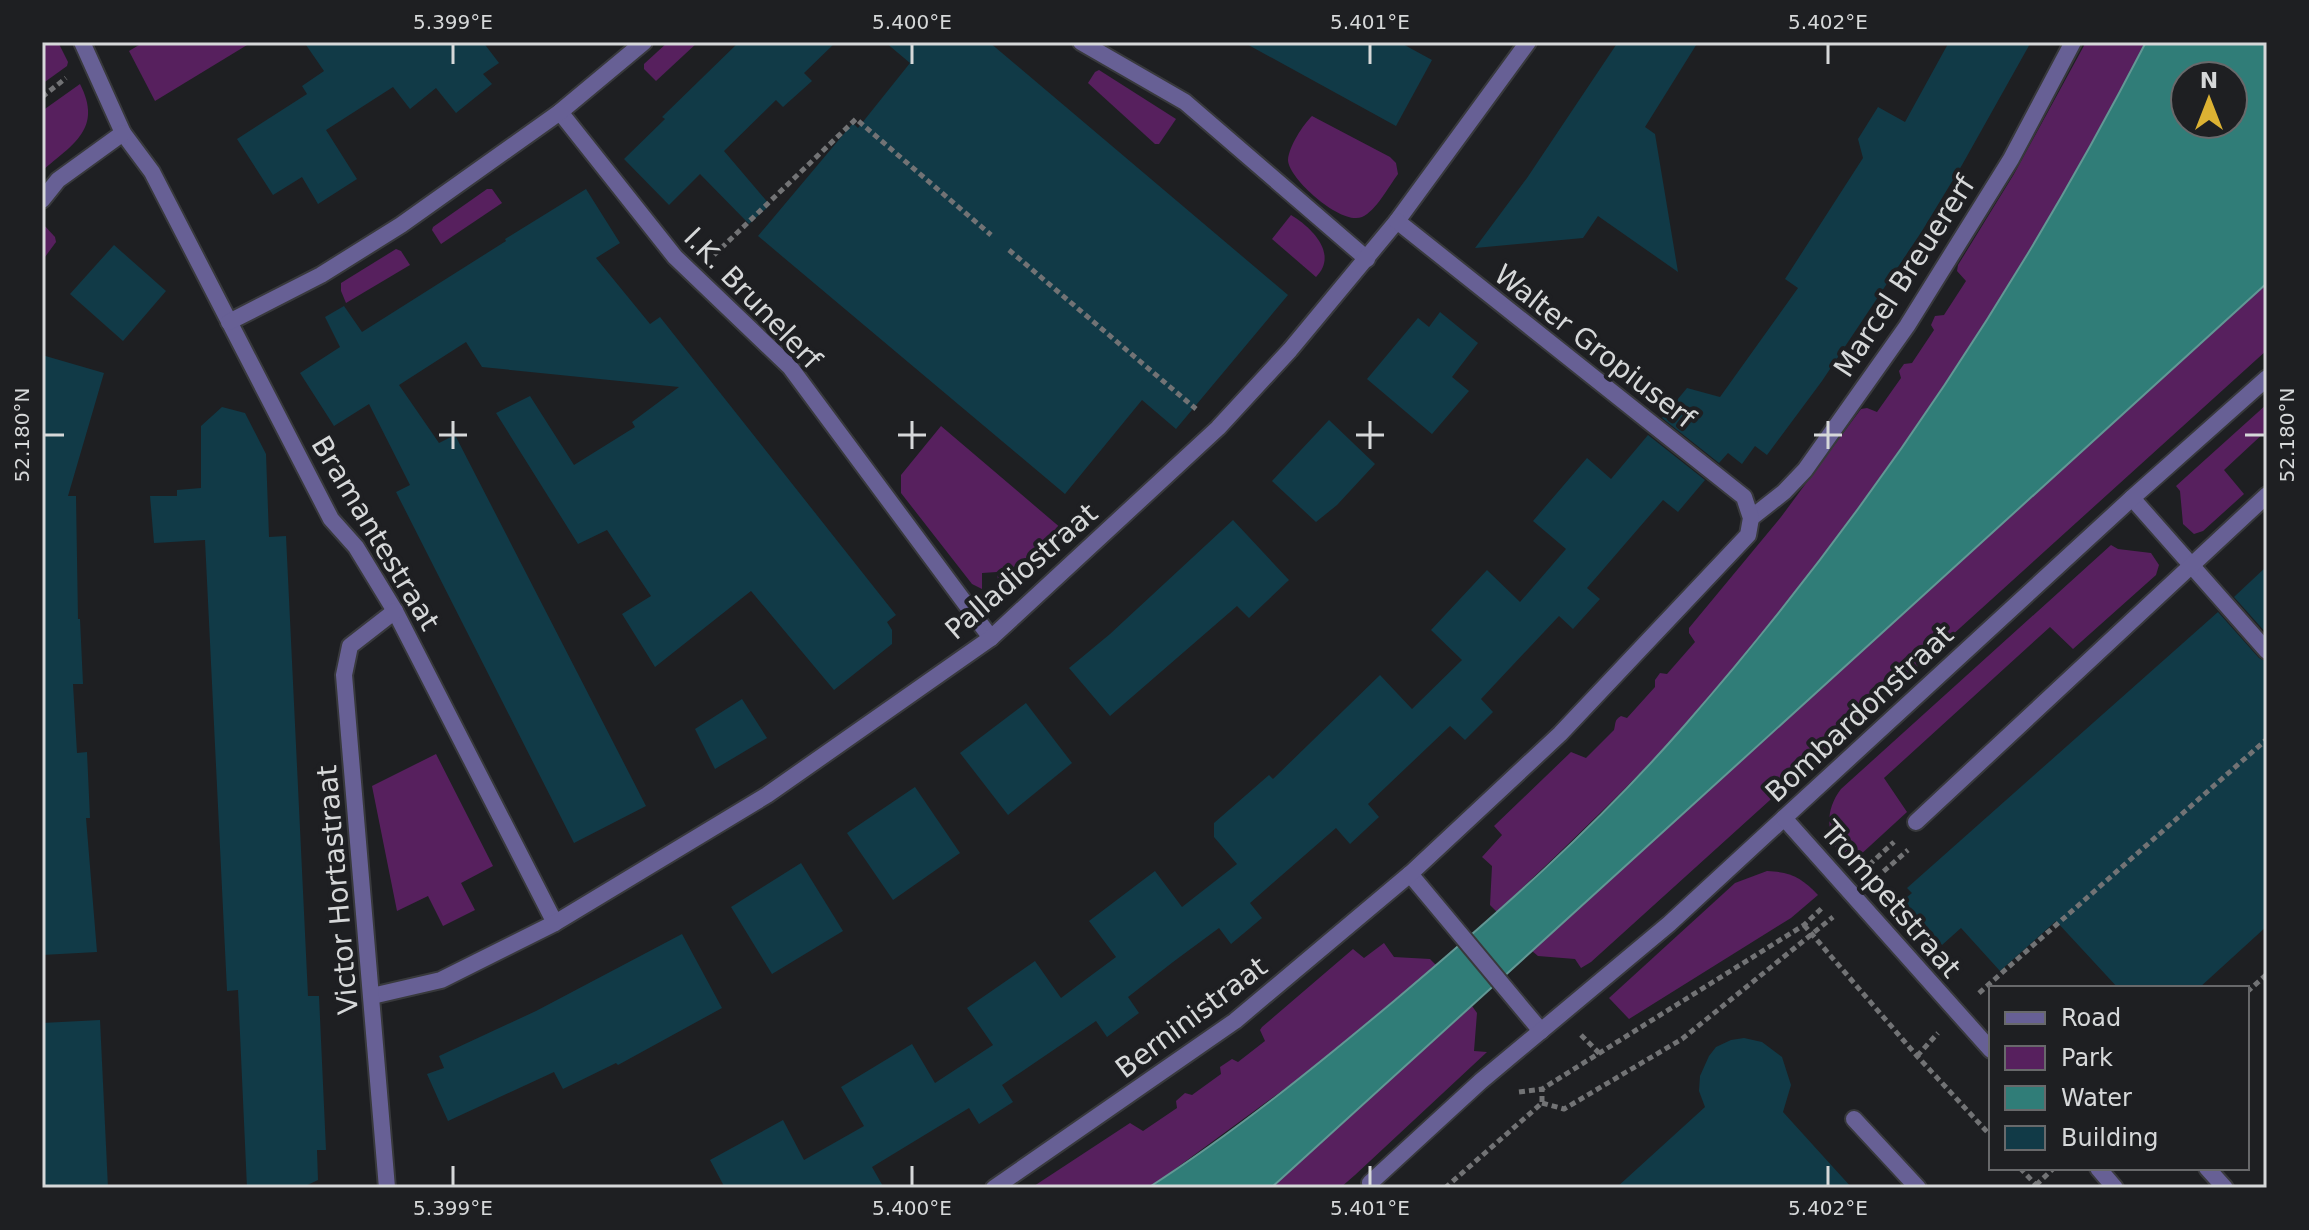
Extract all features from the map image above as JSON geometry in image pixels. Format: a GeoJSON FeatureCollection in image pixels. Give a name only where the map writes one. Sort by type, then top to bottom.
{"type":"FeatureCollection","features":[{"type":"Feature","properties":{"kind":"street","name":"Bramantestraat"},"geometry":{"type":"LineString","coordinates":[[82,42],[123,133],[152,172],[331,519],[356,547],[395,611],[555,923]]}},
{"type":"Feature","properties":{"kind":"street"},"geometry":{"type":"LineString","coordinates":[[229,322],[321,275],[401,225],[560,112],[644,42]]}},
{"type":"Feature","properties":{"kind":"street"},"geometry":{"type":"LineString","coordinates":[[1081,42],[1185,102],[1367,259]]}},
{"type":"Feature","properties":{"kind":"street","name":"Palladiostraat"},"geometry":{"type":"LineString","coordinates":[[372,996],[441,980],[555,923],[767,795],[991,638],[1218,428],[1290,350],[1397,221],[1528,42]]}},
{"type":"Feature","properties":{"kind":"street","name":"Marcel Breuererf"},"geometry":{"type":"LineString","coordinates":[[1751,518],[1784,492],[1805,470],[1907,326],[2011,159],[2073,42]]}},
{"type":"Feature","properties":{"kind":"street","name":"I.K. Brunelerf"},"geometry":{"type":"LineString","coordinates":[[560,112],[675,257],[790,367],[991,638]]}},
{"type":"Feature","properties":{"kind":"street"},"geometry":{"type":"LineString","coordinates":[[42,200],[58,180],[123,133]]}},
{"type":"Feature","properties":{"kind":"street","name":"Walter Gropiuserf"},"geometry":{"type":"LineString","coordinates":[[1397,221],[1744,497],[1751,518]]}},
{"type":"Feature","properties":{"kind":"street","name":"Bombardonstraat"},"geometry":{"type":"LineString","coordinates":[[1370,1183],[1481,1081],[1669,924],[2132,498],[2267,378]]}},
{"type":"Feature","properties":{"kind":"street"},"geometry":{"type":"LineString","coordinates":[[1916,822],[2267,495]]}},
{"type":"Feature","properties":{"kind":"street"},"geometry":{"type":"LineString","coordinates":[[2132,498],[2267,651]]}},
{"type":"Feature","properties":{"kind":"street","name":"Berninistraat"},"geometry":{"type":"LineString","coordinates":[[994,1188],[1235,1021],[1410,874],[1560,734],[1748,535],[1751,518]]}},
{"type":"Feature","properties":{"kind":"street","name":"Victor Hortastraat"},"geometry":{"type":"LineString","coordinates":[[387,1188],[344,675],[350,646],[395,611]]}},
{"type":"Feature","properties":{"kind":"street","name":"Trompetstraat"},"geometry":{"type":"LineString","coordinates":[[1784,818],[1989,1048]]}},
{"type":"Feature","properties":{"kind":"street"},"geometry":{"type":"LineString","coordinates":[[1410,874],[1541,1031]]}},
{"type":"Feature","properties":{"kind":"street"},"geometry":{"type":"LineString","coordinates":[[1854,1119],[1918,1188]]}},
{"type":"Feature","properties":{"kind":"street"},"geometry":{"type":"LineString","coordinates":[[2100,1170],[2115,1188]]}},
{"type":"Feature","properties":{"kind":"street"},"geometry":{"type":"LineString","coordinates":[[2209,1170],[2225,1188]]}},
{"type":"Feature","properties":{"kind":"path"},"geometry":{"type":"LineString","coordinates":[[693,275],[856,119],[991,235]]}},
{"type":"Feature","properties":{"kind":"path"},"geometry":{"type":"LineString","coordinates":[[1009,250],[1218,428]]}},
{"type":"Feature","properties":{"kind":"path"},"geometry":{"type":"LineString","coordinates":[[1917,1056],[1956,1013],[2267,739]]}},
{"type":"Feature","properties":{"kind":"path"},"geometry":{"type":"LineString","coordinates":[[1481,1081],[1506,1093],[1542,1089],[1804,925],[1916,822]]}},
{"type":"Feature","properties":{"kind":"path"},"geometry":{"type":"LineString","coordinates":[[1804,925],[1989,1134]]}},
{"type":"Feature","properties":{"kind":"path"},"geometry":{"type":"LineString","coordinates":[[2249,990],[2267,974]]}},
{"type":"Feature","properties":{"kind":"path"},"geometry":{"type":"LineString","coordinates":[[1445,1188],[1542,1103],[1542,1089]]}},
{"type":"Feature","properties":{"kind":"path"},"geometry":{"type":"LineString","coordinates":[[2022,1170],[2038,1187],[2052,1170]]}},
{"type":"Feature","properties":{"kind":"green space"},"geometry":{"type":"Polygon","coordinates":[[[42,42],[58,42],[68,62],[67,66],[42,84],[42,42]]]}},
{"type":"Feature","properties":{"kind":"green space"},"geometry":{"type":"Polygon","coordinates":[[[144,42],[252,42],[155,101],[129,51],[144,42]]]}},
{"type":"Feature","properties":{"kind":"green space"},"geometry":{"type":"Polygon","coordinates":[[[668,42],[698,42],[656,81],[644,69],[644,64],[668,42]]]}},
{"type":"Feature","properties":{"kind":"green space"},"geometry":{"type":"Polygon","coordinates":[[[2086,42],[2146,42],[2041,231],[1925,413],[1823,555],[1703,705],[1660,753],[1497,912],[1490,905],[1492,866],[1482,857],[1502,835],[1494,826],[1571,752],[1586,758],[1614,730],[1617,719],[1621,716],[1627,718],[1655,687],[1660,673],[1667,674],[1695,642],[1689,628],[1781,517],[1861,409],[1877,412],[1901,378],[1899,371],[1904,364],[1912,363],[1934,330],[1931,325],[1935,316],[1944,315],[1966,281],[1957,271],[1958,265],[2014,174],[2086,42]]]}},
{"type":"Feature","properties":{"kind":"green space"},"geometry":{"type":"Polygon","coordinates":[[[1099,70],[1176,119],[1159,144],[1155,144],[1088,83],[1099,70]]]}},
{"type":"Feature","properties":{"kind":"green space"},"geometry":{"type":"Polygon","coordinates":[[[80,84],[88,113],[86,124],[74,143],[42,171],[42,111],[80,84]]]}},
{"type":"Feature","properties":{"kind":"green space"},"geometry":{"type":"Polygon","coordinates":[[[1312,116],[1396,163],[1398,174],[1377,204],[1362,217],[1353,218],[1329,208],[1306,188],[1290,168],[1291,148],[1312,116]]]}},
{"type":"Feature","properties":{"kind":"green space"},"geometry":{"type":"Polygon","coordinates":[[[487,189],[492,189],[502,203],[441,244],[433,227],[487,189]]]}},
{"type":"Feature","properties":{"kind":"green space"},"geometry":{"type":"Polygon","coordinates":[[[1291,215],[1320,242],[1325,259],[1316,277],[1272,239],[1291,215]]]}},
{"type":"Feature","properties":{"kind":"green space"},"geometry":{"type":"Polygon","coordinates":[[[43,224],[56,242],[42,261],[43,224]]]}},
{"type":"Feature","properties":{"kind":"green space"},"geometry":{"type":"Polygon","coordinates":[[[396,249],[401,251],[410,265],[346,303],[341,283],[396,249]]]}},
{"type":"Feature","properties":{"kind":"green space"},"geometry":{"type":"Polygon","coordinates":[[[2267,283],[2267,350],[1591,962],[1581,968],[1575,959],[1538,956],[1532,951],[2267,283]]]}},
{"type":"Feature","properties":{"kind":"green space"},"geometry":{"type":"Polygon","coordinates":[[[2267,404],[2267,430],[2224,470],[2244,494],[2203,531],[2194,534],[2183,524],[2180,491],[2176,486],[2267,404]]]}},
{"type":"Feature","properties":{"kind":"green space"},"geometry":{"type":"Polygon","coordinates":[[[941,426],[1062,529],[1059,538],[999,589],[997,572],[982,573],[982,589],[972,584],[901,493],[901,475],[941,426]]]}},
{"type":"Feature","properties":{"kind":"green space"},"geometry":{"type":"Polygon","coordinates":[[[2111,545],[2118,549],[2151,553],[2159,565],[2156,575],[2073,649],[2050,627],[1884,778],[1907,812],[1847,867],[1832,839],[1829,819],[1841,789],[2111,545]]]}},
{"type":"Feature","properties":{"kind":"green space"},"geometry":{"type":"Polygon","coordinates":[[[436,754],[493,866],[461,883],[475,910],[443,926],[428,896],[397,911],[372,786],[436,754]]]}},
{"type":"Feature","properties":{"kind":"green space"},"geometry":{"type":"Polygon","coordinates":[[[1767,871],[1796,877],[1818,895],[1791,918],[1629,1019],[1609,998],[1735,883],[1767,871]]]}},
{"type":"Feature","properties":{"kind":"green space"},"geometry":{"type":"Polygon","coordinates":[[[1384,943],[1394,957],[1430,959],[1436,965],[1320,1063],[1160,1180],[1148,1188],[1031,1188],[1130,1123],[1143,1131],[1177,1108],[1176,1101],[1185,1093],[1192,1095],[1221,1074],[1220,1067],[1232,1059],[1238,1062],[1265,1041],[1260,1030],[1262,1027],[1353,949],[1364,958],[1384,943]]]}},
{"type":"Feature","properties":{"kind":"green space"},"geometry":{"type":"Polygon","coordinates":[[[1472,1006],[1477,1013],[1474,1051],[1487,1052],[1355,1175],[1340,1188],[1271,1188],[1472,1006]]]}},
{"type":"Feature","properties":{"kind":"water"},"geometry":{"type":"Polygon","coordinates":[[[2146,42],[2267,42],[2267,283],[1271,1188],[1148,1188],[1274,1098],[1394,1001],[1545,869],[1617,799],[1685,725],[1816,565],[1936,397],[2046,223],[2146,42]]]}},
{"type":"Feature","properties":{"kind":"building"},"geometry":{"type":"Polygon","coordinates":[[[304,42],[483,42],[499,63],[483,74],[492,84],[456,113],[436,88],[410,109],[393,87],[326,130],[357,179],[318,204],[302,177],[273,195],[237,139],[307,94],[302,86],[324,71],[304,42]]]}},
{"type":"Feature","properties":{"kind":"building"},"geometry":{"type":"Polygon","coordinates":[[[739,42],[836,42],[804,73],[812,81],[783,107],[776,100],[724,151],[770,205],[749,224],[700,174],[669,205],[624,159],[739,42]]]}},
{"type":"Feature","properties":{"kind":"building"},"geometry":{"type":"Polygon","coordinates":[[[885,42],[989,42],[1288,295],[1176,429],[1142,400],[1065,494],[758,236],[853,123],[858,128],[910,63],[885,42]]]}},
{"type":"Feature","properties":{"kind":"building"},"geometry":{"type":"Polygon","coordinates":[[[1243,42],[1399,42],[1432,60],[1396,126],[1243,42]]]}},
{"type":"Feature","properties":{"kind":"building"},"geometry":{"type":"Polygon","coordinates":[[[1618,42],[1698,42],[1645,127],[1655,134],[1678,272],[1598,216],[1583,238],[1475,248],[1527,178],[1618,42]]]}},
{"type":"Feature","properties":{"kind":"building"},"geometry":{"type":"Polygon","coordinates":[[[1949,42],[2031,42],[1922,231],[1822,381],[1767,455],[1755,446],[1742,464],[1728,453],[1719,463],[1662,418],[1687,388],[1720,397],[1798,288],[1785,279],[1863,158],[1858,139],[1878,107],[1905,122],[1949,42]]]}},
{"type":"Feature","properties":{"kind":"building"},"geometry":{"type":"Polygon","coordinates":[[[586,189],[620,243],[596,258],[650,324],[660,317],[896,615],[887,622],[892,630],[892,644],[834,690],[751,591],[655,667],[622,614],[651,596],[607,530],[578,544],[496,413],[530,396],[574,465],[635,427],[632,422],[679,387],[482,367],[466,342],[399,385],[439,443],[455,435],[646,806],[574,843],[396,492],[410,485],[369,404],[334,426],[300,373],[340,347],[325,317],[344,306],[362,332],[586,189]]]}},
{"type":"Feature","properties":{"kind":"building"},"geometry":{"type":"Polygon","coordinates":[[[114,245],[166,291],[123,341],[70,294],[114,245]]]}},
{"type":"Feature","properties":{"kind":"building"},"geometry":{"type":"Polygon","coordinates":[[[1440,312],[1478,343],[1452,377],[1469,391],[1432,434],[1367,379],[1418,318],[1429,327],[1440,312]]]}},
{"type":"Feature","properties":{"kind":"building"},"geometry":{"type":"Polygon","coordinates":[[[42,355],[104,373],[68,496],[76,496],[78,619],[83,684],[73,684],[77,753],[87,752],[90,818],[86,818],[97,952],[42,955],[42,355]]]}},
{"type":"Feature","properties":{"kind":"building"},"geometry":{"type":"Polygon","coordinates":[[[222,407],[245,413],[266,454],[269,537],[286,536],[308,996],[319,996],[326,1150],[317,1150],[318,1180],[301,1188],[247,1188],[238,990],[227,991],[205,540],[154,543],[150,496],[177,496],[177,490],[201,488],[201,426],[222,407]]]}},
{"type":"Feature","properties":{"kind":"building"},"geometry":{"type":"Polygon","coordinates":[[[1329,420],[1375,464],[1337,505],[1316,522],[1272,481],[1329,420]]]}},
{"type":"Feature","properties":{"kind":"building"},"geometry":{"type":"Polygon","coordinates":[[[1648,435],[1705,480],[1678,512],[1663,500],[1587,588],[1600,599],[1573,629],[1559,616],[1481,699],[1493,712],[1465,740],[1450,726],[1368,804],[1379,817],[1350,844],[1336,828],[1250,903],[1262,918],[1231,944],[1219,928],[1128,997],[1139,1013],[1107,1037],[1096,1021],[1002,1085],[1013,1102],[979,1124],[969,1108],[872,1167],[884,1188],[725,1188],[710,1160],[783,1120],[804,1160],[864,1126],[841,1087],[912,1044],[935,1083],[993,1045],[967,1008],[1035,961],[1061,998],[1116,957],[1089,921],[1155,871],[1182,907],[1237,864],[1214,837],[1214,823],[1269,775],[1273,779],[1380,675],[1412,709],[1462,660],[1431,630],[1487,570],[1520,602],[1566,549],[1533,521],[1587,458],[1611,479],[1648,435]]]}},
{"type":"Feature","properties":{"kind":"building"},"geometry":{"type":"Polygon","coordinates":[[[1233,520],[1289,580],[1249,618],[1237,606],[1110,716],[1069,668],[1233,520]]]}},
{"type":"Feature","properties":{"kind":"building"},"geometry":{"type":"Polygon","coordinates":[[[2267,566],[2267,634],[2234,597],[2267,566]]]}},
{"type":"Feature","properties":{"kind":"building"},"geometry":{"type":"Polygon","coordinates":[[[2218,612],[2259,658],[2267,662],[2267,926],[2201,986],[2116,986],[2056,921],[2000,971],[1961,928],[1942,945],[1902,901],[1912,893],[1907,888],[2218,612]]]}},
{"type":"Feature","properties":{"kind":"building"},"geometry":{"type":"Polygon","coordinates":[[[742,699],[767,738],[715,769],[695,729],[742,699]]]}},
{"type":"Feature","properties":{"kind":"building"},"geometry":{"type":"Polygon","coordinates":[[[1026,703],[1072,763],[1008,815],[960,753],[1026,703]]]}},
{"type":"Feature","properties":{"kind":"building"},"geometry":{"type":"Polygon","coordinates":[[[915,787],[960,853],[893,900],[847,833],[915,787]]]}},
{"type":"Feature","properties":{"kind":"building"},"geometry":{"type":"Polygon","coordinates":[[[801,863],[843,931],[772,974],[731,907],[801,863]]]}},
{"type":"Feature","properties":{"kind":"building"},"geometry":{"type":"Polygon","coordinates":[[[682,934],[722,1008],[618,1065],[616,1063],[563,1089],[554,1072],[448,1121],[427,1074],[444,1068],[439,1056],[536,1011],[682,934]]]}},
{"type":"Feature","properties":{"kind":"building"},"geometry":{"type":"Polygon","coordinates":[[[100,1020],[108,1188],[42,1188],[42,1023],[100,1020]]]}},
{"type":"Feature","properties":{"kind":"building"},"geometry":{"type":"Polygon","coordinates":[[[1744,1038],[1762,1042],[1782,1057],[1791,1085],[1783,1112],[1852,1188],[1616,1188],[1705,1107],[1699,1091],[1700,1076],[1716,1047],[1744,1038]]]}}]}
